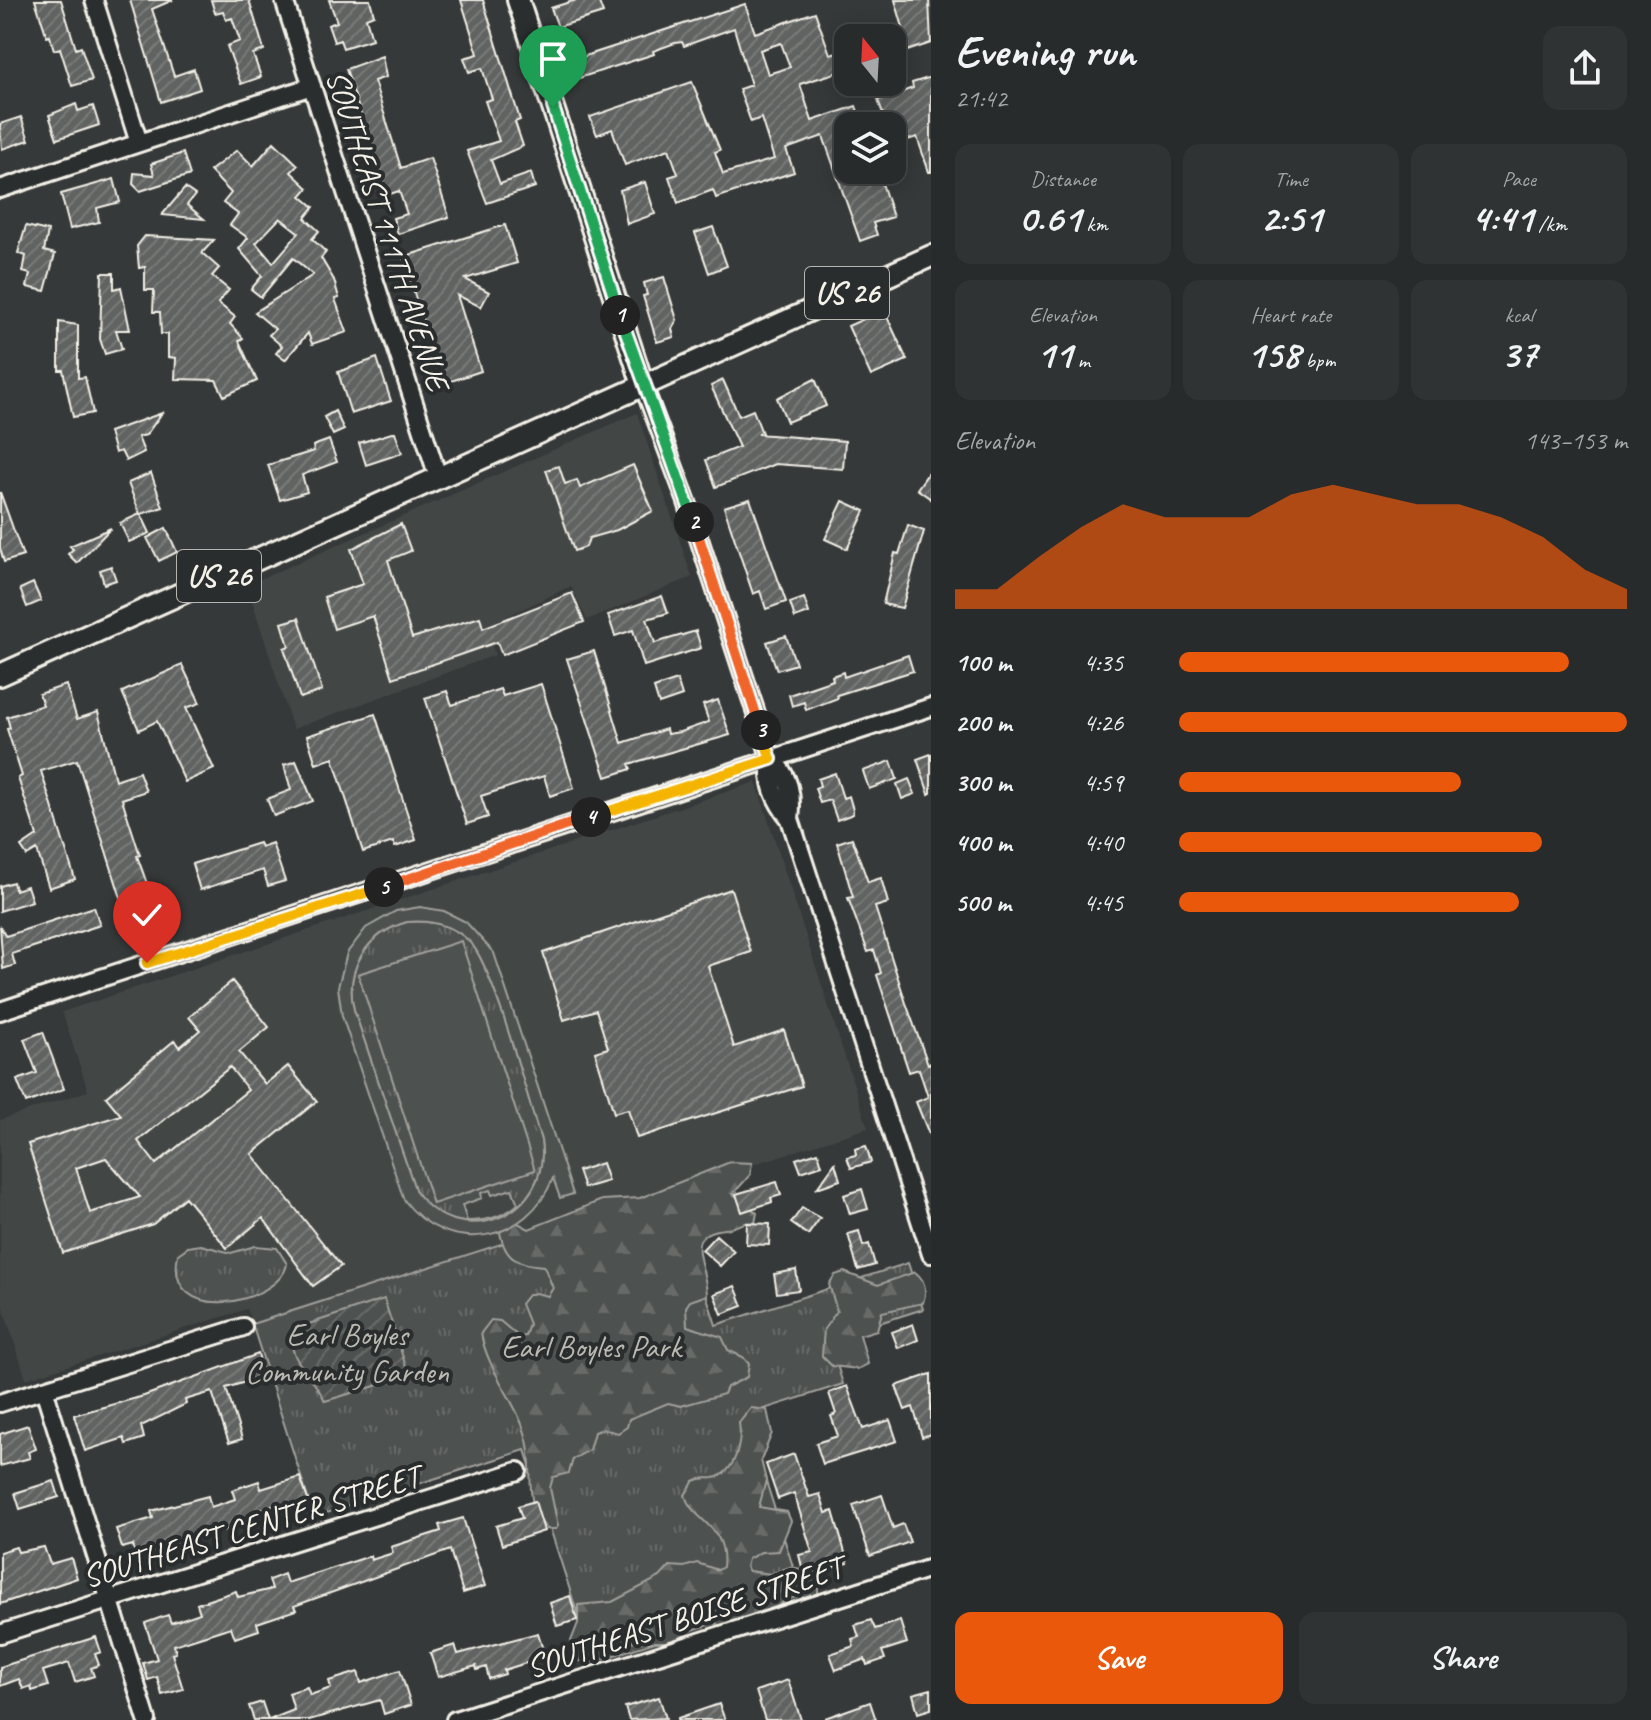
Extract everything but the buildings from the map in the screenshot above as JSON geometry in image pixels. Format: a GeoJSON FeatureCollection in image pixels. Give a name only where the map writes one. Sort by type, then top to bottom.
{"type":"FeatureCollection","features":[{"type":"Feature","properties":{"kind":"main road"},"geometry":{"type":"LineString","coordinates":[[518,0],[643,385]]}},
{"type":"Feature","properties":{"kind":"main road","name":"US 26"},"geometry":{"type":"LineString","coordinates":[[0,675],[931,256]]}},
{"type":"Feature","properties":{"kind":"street"},"geometry":{"type":"LineString","coordinates":[[94,0],[139,143]]}},
{"type":"Feature","properties":{"kind":"street","name":"SOUTHEAST 111TH AVENUE"},"geometry":{"type":"LineString","coordinates":[[284,0],[438,477]]}},
{"type":"Feature","properties":{"kind":"street"},"geometry":{"type":"LineString","coordinates":[[0,189],[312,86]]}},
{"type":"Feature","properties":{"kind":"street"},"geometry":{"type":"LineString","coordinates":[[643,385],[687,502],[771,759],[784,770],[793,799],[790,819],[931,1254]]}},
{"type":"Feature","properties":{"kind":"street"},"geometry":{"type":"LineString","coordinates":[[0,1011],[931,707]]}},
{"type":"Feature","properties":{"kind":"street"},"geometry":{"type":"LineString","coordinates":[[0,1403],[243,1327]]}},
{"type":"Feature","properties":{"kind":"street"},"geometry":{"type":"LineString","coordinates":[[44,1389],[147,1720]]}},
{"type":"Feature","properties":{"kind":"street","name":"SOUTHEAST CENTER STREET"},"geometry":{"type":"LineString","coordinates":[[0,1634],[518,1471]]}},
{"type":"Feature","properties":{"kind":"street","name":"SOUTHEAST BOISE STREET"},"geometry":{"type":"LineString","coordinates":[[455,1720],[931,1568]]}},
{"type":"Feature","properties":{"kind":"shaded area"},"geometry":{"type":"Polygon","coordinates":[[[637,413],[692,577],[587,620],[571,586],[486,626],[495,655],[293,729],[247,585],[637,413]]]}},
{"type":"Feature","properties":{"kind":"shaded area"},"geometry":{"type":"Polygon","coordinates":[[[756,782],[868,1128],[252,1323],[247,1309],[26,1379],[0,1297],[0,1120],[88,1091],[62,1012],[756,782]]]}},
{"type":"Feature","properties":{"kind":"green space"},"geometry":{"type":"Polygon","coordinates":[[[420,907],[444,911],[466,922],[494,953],[573,1194],[560,1198],[553,1178],[541,1200],[525,1217],[506,1229],[485,1235],[463,1236],[442,1230],[422,1218],[404,1200],[342,1016],[338,987],[347,953],[366,928],[396,911],[420,907]],[[416,922],[393,927],[370,944],[362,955],[352,980],[354,1010],[416,1192],[434,1211],[456,1221],[478,1223],[500,1217],[518,1206],[533,1188],[541,1166],[541,1140],[500,1005],[479,956],[470,942],[456,931],[433,923],[416,922]]]}},
{"type":"Feature","properties":{"kind":"green space"},"geometry":{"type":"Polygon","coordinates":[[[407,922],[424,922],[441,925],[463,936],[479,956],[500,1005],[541,1140],[541,1166],[533,1188],[518,1206],[500,1217],[478,1223],[456,1221],[434,1211],[416,1192],[354,1010],[352,995],[352,980],[362,955],[370,944],[393,927],[407,922]],[[512,1189],[492,1195],[490,1190],[481,1193],[482,1198],[462,1205],[467,1221],[494,1217],[518,1204],[512,1189]]]}},
{"type":"Feature","properties":{"kind":"green space"},"geometry":{"type":"Polygon","coordinates":[[[461,941],[535,1170],[433,1204],[358,974],[461,941]]]}},
{"type":"Feature","properties":{"kind":"green space"},"geometry":{"type":"Polygon","coordinates":[[[730,1162],[752,1163],[750,1175],[733,1194],[757,1213],[755,1223],[703,1236],[699,1251],[707,1295],[690,1301],[686,1307],[687,1326],[722,1337],[728,1350],[743,1357],[749,1364],[747,1377],[727,1387],[724,1394],[681,1406],[668,1403],[629,1419],[627,1427],[618,1433],[603,1429],[594,1432],[589,1450],[573,1459],[569,1473],[553,1477],[550,1488],[558,1526],[547,1529],[534,1509],[529,1451],[523,1426],[489,1360],[481,1333],[491,1320],[500,1321],[519,1337],[525,1336],[529,1324],[521,1304],[528,1295],[548,1296],[553,1288],[544,1266],[526,1264],[509,1255],[500,1232],[516,1222],[529,1229],[602,1200],[640,1198],[730,1162]]]}},
{"type":"Feature","properties":{"kind":"green space","name":"Earl Boyles Park"},"geometry":{"type":"Polygon","coordinates":[[[672,1189],[716,1325],[908,1263],[923,1309],[829,1339],[843,1384],[745,1415],[802,1595],[593,1662],[525,1450],[314,1517],[252,1324],[672,1189]]]}},
{"type":"Feature","properties":{"kind":"green space"},"geometry":{"type":"Polygon","coordinates":[[[201,1245],[231,1253],[255,1246],[277,1248],[287,1264],[279,1278],[264,1290],[224,1302],[204,1301],[188,1293],[178,1278],[178,1254],[188,1247],[201,1245]]]}},
{"type":"Feature","properties":{"kind":"green space"},"geometry":{"type":"Polygon","coordinates":[[[844,1272],[878,1285],[915,1272],[925,1286],[923,1303],[882,1312],[877,1330],[860,1335],[868,1364],[858,1369],[832,1366],[822,1356],[824,1329],[837,1311],[829,1284],[835,1275],[844,1272]]]}},
{"type":"Feature","properties":{"kind":"green space","name":"Earl Boyles Community Garden"},"geometry":{"type":"Polygon","coordinates":[[[384,1299],[409,1376],[325,1401],[293,1352],[293,1334],[303,1326],[384,1299]]]}},
{"type":"Feature","properties":{"kind":"green space"},"geometry":{"type":"Polygon","coordinates":[[[751,1408],[767,1410],[772,1433],[761,1460],[766,1480],[759,1507],[787,1512],[791,1521],[779,1551],[761,1552],[748,1559],[746,1567],[749,1571],[771,1574],[790,1567],[801,1569],[818,1588],[818,1597],[811,1602],[792,1591],[779,1605],[764,1614],[726,1629],[706,1620],[699,1622],[677,1640],[667,1642],[625,1641],[606,1631],[595,1638],[594,1652],[587,1662],[579,1661],[571,1641],[578,1623],[578,1605],[612,1602],[660,1577],[670,1566],[684,1567],[697,1563],[718,1570],[723,1567],[720,1541],[685,1495],[694,1481],[714,1478],[728,1470],[738,1447],[739,1423],[751,1408]]]}},
{"type":"Feature","properties":{"kind":"route"},"geometry":{"type":"LineString","coordinates":[[147,963],[771,759],[687,502],[635,361],[553,107]]}}]}
